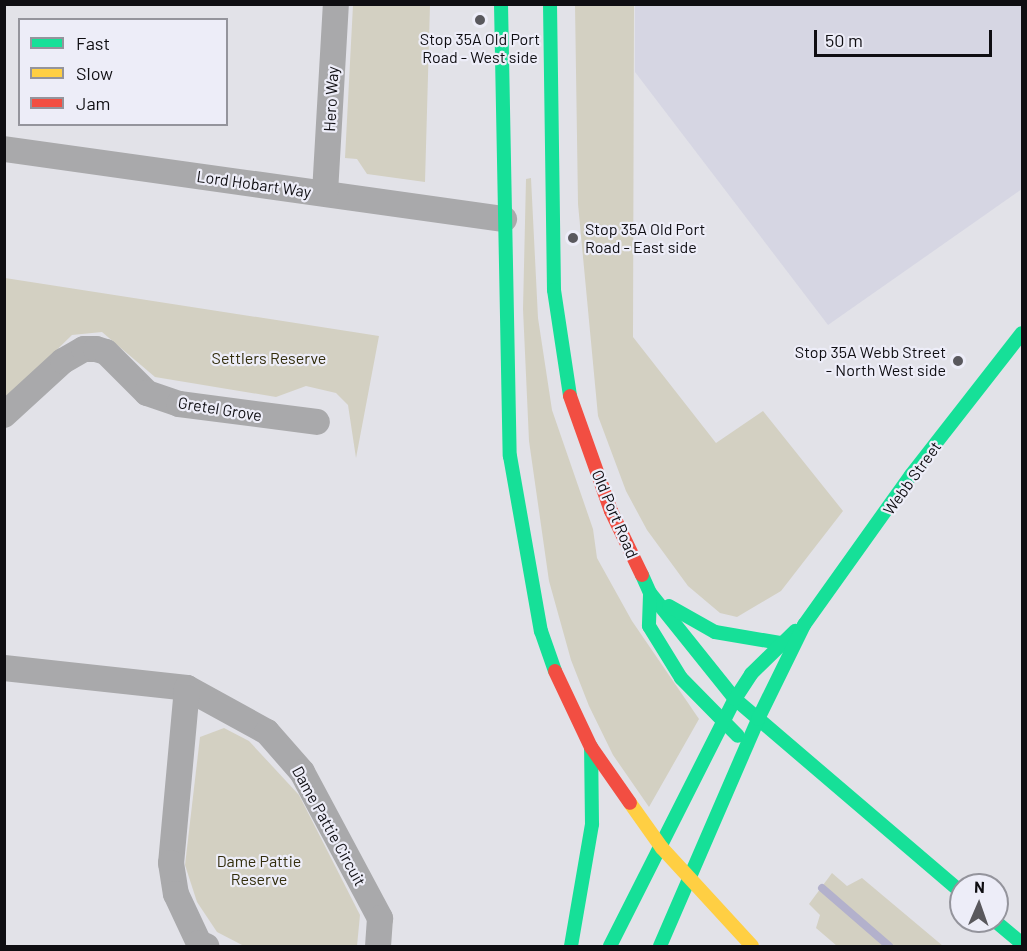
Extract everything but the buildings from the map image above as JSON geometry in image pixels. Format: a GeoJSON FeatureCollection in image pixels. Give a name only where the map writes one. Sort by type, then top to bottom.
{"type":"FeatureCollection","features":[{"type":"Feature","properties":{"kind":"main road"},"geometry":{"type":"LineString","coordinates":[[501,4],[510,456],[523,545],[541,631],[557,678],[591,747],[663,848],[752,946]]}},
{"type":"Feature","properties":{"kind":"main road","name":"Old Port Road"},"geometry":{"type":"LineString","coordinates":[[550,4],[554,290],[561,351],[573,410],[611,511],[650,593],[735,699],[949,882]]}},
{"type":"Feature","properties":{"kind":"main road","name":"Webb Street"},"geometry":{"type":"LineString","coordinates":[[660,946],[691,879],[758,719],[804,625],[911,475],[1023,333]]}},
{"type":"Feature","properties":{"kind":"main road"},"geometry":{"type":"LineString","coordinates":[[747,744],[681,678],[649,626],[650,593],[715,632],[780,643]]}},
{"type":"Feature","properties":{"kind":"main road","name":"Webb Street"},"geometry":{"type":"LineString","coordinates":[[610,946],[663,848],[735,699],[751,674],[780,643],[804,625]]}},
{"type":"Feature","properties":{"kind":"main road"},"geometry":{"type":"LineString","coordinates":[[571,946],[592,824],[591,747]]}},
{"type":"Feature","properties":{"kind":"main road"},"geometry":{"type":"LineString","coordinates":[[1009,932],[1023,944]]}},
{"type":"Feature","properties":{"kind":"street","name":"Hero Way"},"geometry":{"type":"LineString","coordinates":[[325,193],[336,4]]}},
{"type":"Feature","properties":{"kind":"street","name":"Lord Hobart Way"},"geometry":{"type":"LineString","coordinates":[[4,149],[504,219]]}},
{"type":"Feature","properties":{"kind":"street","name":"Gretel Grove"},"geometry":{"type":"LineString","coordinates":[[4,415],[63,361],[84,349],[106,352],[147,393],[179,404],[317,422]]}},
{"type":"Feature","properties":{"kind":"street","name":"Dame Pattie Circuit"},"geometry":{"type":"LineString","coordinates":[[4,668],[186,688],[267,732],[302,772],[380,918],[378,946]]}},
{"type":"Feature","properties":{"kind":"street"},"geometry":{"type":"LineString","coordinates":[[186,688],[171,863],[176,894],[200,943],[206,946]]}},
{"type":"Feature","properties":{"kind":"shaded area"},"geometry":{"type":"Polygon","coordinates":[[[635,5],[1022,5],[1022,189],[828,325],[635,72],[635,5]]]}},
{"type":"Feature","properties":{"kind":"green space"},"geometry":{"type":"Polygon","coordinates":[[[353,5],[430,5],[425,182],[367,174],[357,159],[345,158],[353,5]]]}},
{"type":"Feature","properties":{"kind":"green space"},"geometry":{"type":"Polygon","coordinates":[[[575,5],[634,5],[633,337],[716,443],[763,411],[843,511],[781,591],[737,617],[720,613],[688,586],[647,530],[626,491],[598,416],[578,204],[575,5]]]}},
{"type":"Feature","properties":{"kind":"green space"},"geometry":{"type":"Polygon","coordinates":[[[531,178],[538,318],[552,410],[593,529],[597,558],[632,621],[699,719],[649,807],[613,755],[589,706],[571,660],[549,581],[529,441],[523,309],[526,179],[531,178]]]}},
{"type":"Feature","properties":{"kind":"green space","name":"Settlers Reserve"},"geometry":{"type":"Polygon","coordinates":[[[5,278],[379,336],[356,458],[348,405],[336,393],[306,386],[276,397],[155,377],[102,332],[72,335],[5,400],[5,278]]]}},
{"type":"Feature","properties":{"kind":"green space","name":"Dame Pattie Reserve"},"geometry":{"type":"Polygon","coordinates":[[[224,728],[249,741],[299,795],[360,915],[357,946],[244,946],[217,932],[197,902],[185,865],[200,737],[224,728]]]}},
{"type":"Feature","properties":{"kind":"green space"},"geometry":{"type":"Polygon","coordinates":[[[832,873],[847,886],[862,878],[943,946],[837,946],[816,928],[820,915],[809,904],[832,873]]]}},
{"type":"Feature","properties":{"kind":"waterway"},"geometry":{"type":"LineString","coordinates":[[822,888],[889,946]]}},
{"type":"Feature","properties":{"kind":"traffic: fast"},"geometry":{"type":"LineString","coordinates":[[501,4],[510,456],[541,631],[555,671]]}},
{"type":"Feature","properties":{"kind":"traffic: fast"},"geometry":{"type":"LineString","coordinates":[[550,4],[554,290],[570,396]]}},
{"type":"Feature","properties":{"kind":"traffic: fast"},"geometry":{"type":"LineString","coordinates":[[660,946],[758,719],[804,625],[911,475],[1022,333]]}},
{"type":"Feature","properties":{"kind":"traffic: fast"},"geometry":{"type":"LineString","coordinates":[[642,575],[650,593],[735,699],[949,882]]}},
{"type":"Feature","properties":{"kind":"traffic: fast"},"geometry":{"type":"LineString","coordinates":[[650,595],[649,626],[681,678],[738,736]]}},
{"type":"Feature","properties":{"kind":"traffic: fast"},"geometry":{"type":"LineString","coordinates":[[669,606],[715,632],[780,643]]}},
{"type":"Feature","properties":{"kind":"traffic: fast"},"geometry":{"type":"LineString","coordinates":[[610,946],[735,699],[751,674],[795,631]]}},
{"type":"Feature","properties":{"kind":"traffic: fast"},"geometry":{"type":"LineString","coordinates":[[571,946],[592,824],[591,747]]}},
{"type":"Feature","properties":{"kind":"traffic: fast"},"geometry":{"type":"LineString","coordinates":[[1009,933],[1022,944]]}},
{"type":"Feature","properties":{"kind":"traffic: slow"},"geometry":{"type":"LineString","coordinates":[[630,803],[662,848],[752,946]]}},
{"type":"Feature","properties":{"kind":"traffic: jam"},"geometry":{"type":"LineString","coordinates":[[570,396],[611,511],[642,575]]}},
{"type":"Feature","properties":{"kind":"traffic: jam"},"geometry":{"type":"LineString","coordinates":[[555,671],[591,747],[630,803]]}},
{"type":"Feature","properties":{"kind":"place","name":"Stop 35A Old Port Road - West side"},"geometry":{"type":"Point","coordinates":[480,20]}},
{"type":"Feature","properties":{"kind":"place","name":"Stop 35A Old Port Road - East side"},"geometry":{"type":"Point","coordinates":[573,238]}},
{"type":"Feature","properties":{"kind":"place","name":"Stop 35A Webb Street - North West side"},"geometry":{"type":"Point","coordinates":[958,361]}}]}
